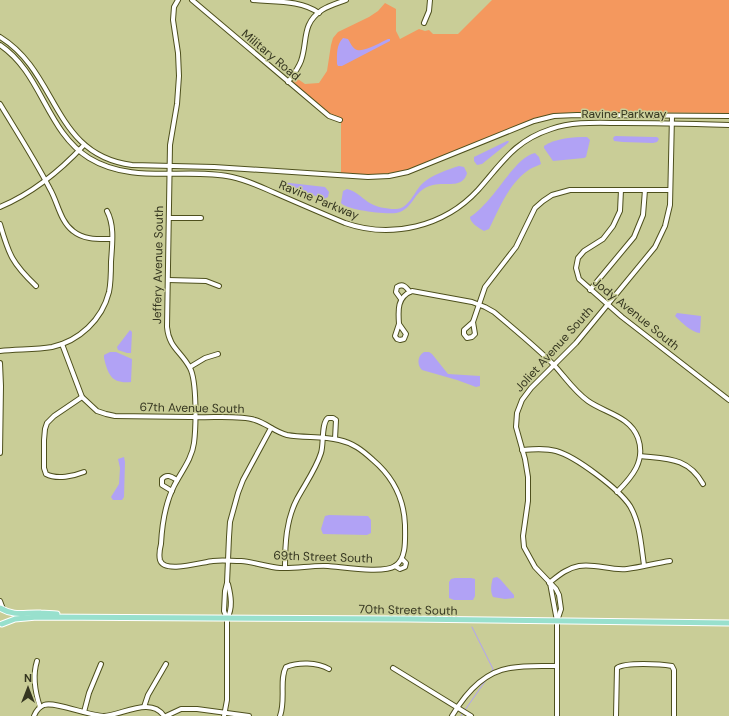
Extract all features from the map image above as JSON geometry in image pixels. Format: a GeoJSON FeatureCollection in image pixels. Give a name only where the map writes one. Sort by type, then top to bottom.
{"type":"FeatureCollection","features":[{"type":"Feature","properties":{"kind":"main road","name":"70th Street South"},"geometry":{"type":"LineString","coordinates":[[2,609],[16,614],[41,612],[88,617]]}},
{"type":"Feature","properties":{"kind":"main road"},"geometry":{"type":"LineString","coordinates":[[1,625],[5,616],[2,609]]}},
{"type":"Feature","properties":{"kind":"main road","name":"70th Street South"},"geometry":{"type":"LineString","coordinates":[[1,625],[14,619],[37,617],[729,623]]}},
{"type":"Feature","properties":{"kind":"street","name":"Jeffery Avenue South"},"geometry":{"type":"LineString","coordinates":[[163,564],[160,560],[163,520],[172,491],[192,452],[195,418],[195,383],[190,367],[175,350],[169,337],[167,324],[171,135],[177,104],[179,76],[178,53],[173,20],[174,7],[178,0]]}},
{"type":"Feature","properties":{"kind":"street","name":"Military Road"},"geometry":{"type":"LineString","coordinates":[[192,0],[329,116],[340,120]]}},
{"type":"Feature","properties":{"kind":"street"},"geometry":{"type":"LineString","coordinates":[[253,0],[298,1],[311,6],[319,13]]}},
{"type":"Feature","properties":{"kind":"street"},"geometry":{"type":"LineString","coordinates":[[288,82],[295,73],[300,62],[307,29],[319,13],[330,6],[346,0]]}},
{"type":"Feature","properties":{"kind":"street"},"geometry":{"type":"LineString","coordinates":[[424,23],[429,12],[430,0]]}},
{"type":"Feature","properties":{"kind":"street","name":"Ravine Parkway"},"geometry":{"type":"LineString","coordinates":[[0,37],[15,48],[30,64],[66,125],[77,138],[84,145],[100,155],[122,163],[142,165],[214,166],[368,178],[382,177],[408,172],[534,121],[548,117],[577,115],[729,116]]}},
{"type":"Feature","properties":{"kind":"street","name":"Ravine Parkway"},"geometry":{"type":"LineString","coordinates":[[0,45],[20,63],[60,130],[79,151],[99,164],[116,170],[137,173],[218,174],[238,178],[352,226],[376,230],[398,230],[420,226],[449,214],[473,195],[512,151],[530,138],[550,130],[568,125],[584,123],[729,125]]}},
{"type":"Feature","properties":{"kind":"street"},"geometry":{"type":"LineString","coordinates":[[0,104],[46,181],[64,221],[69,228],[75,233],[86,238],[112,239]]}},
{"type":"Feature","properties":{"kind":"street","name":"Joliet Avenue South"},"geometry":{"type":"LineString","coordinates":[[557,716],[557,621],[549,583],[535,567],[524,547],[523,536],[528,501],[528,477],[516,426],[517,413],[522,400],[531,388],[580,338],[652,251],[661,236],[670,205],[672,116]]}},
{"type":"Feature","properties":{"kind":"street"},"geometry":{"type":"LineString","coordinates":[[0,207],[21,197],[46,181],[63,167],[84,145]]}},
{"type":"Feature","properties":{"kind":"street"},"geometry":{"type":"LineString","coordinates":[[473,322],[488,283],[516,248],[533,212],[543,201],[558,193],[570,190],[670,190]]}},
{"type":"Feature","properties":{"kind":"street","name":"Jody Avenue South"},"geometry":{"type":"LineString","coordinates":[[621,190],[620,212],[613,226],[603,239],[584,251],[578,258],[576,268],[577,275],[583,284],[607,304],[729,400]]}},
{"type":"Feature","properties":{"kind":"street"},"geometry":{"type":"LineString","coordinates":[[590,290],[634,237],[643,215],[645,190]]}},
{"type":"Feature","properties":{"kind":"street"},"geometry":{"type":"LineString","coordinates":[[0,351],[46,348],[62,344],[80,334],[90,326],[105,303],[110,282],[112,222],[107,211]]}},
{"type":"Feature","properties":{"kind":"street"},"geometry":{"type":"LineString","coordinates":[[169,218],[201,218]]}},
{"type":"Feature","properties":{"kind":"street"},"geometry":{"type":"LineString","coordinates":[[0,224],[7,247],[13,260],[19,269],[36,286]]}},
{"type":"Feature","properties":{"kind":"street"},"geometry":{"type":"LineString","coordinates":[[168,280],[206,281],[219,286]]}},
{"type":"Feature","properties":{"kind":"street"},"geometry":{"type":"LineString","coordinates":[[401,299],[396,293],[397,287],[401,285],[404,286],[410,292]]}},
{"type":"Feature","properties":{"kind":"street"},"geometry":{"type":"LineString","coordinates":[[399,324],[399,305],[401,299],[410,292],[418,292],[479,304],[494,312],[554,365],[585,398],[629,424],[638,440],[640,456],[634,473],[617,492]]}},
{"type":"Feature","properties":{"kind":"street","name":"67th Avenue South"},"geometry":{"type":"LineString","coordinates":[[62,344],[82,397],[94,408],[110,416],[248,418],[288,435],[335,439],[349,443],[360,449],[386,471],[399,495],[405,522],[405,537],[402,559]]}},
{"type":"Feature","properties":{"kind":"street"},"geometry":{"type":"LineString","coordinates":[[190,367],[205,358],[218,354]]}},
{"type":"Feature","properties":{"kind":"street"},"geometry":{"type":"LineString","coordinates":[[0,364],[0,453]]}},
{"type":"Feature","properties":{"kind":"street"},"geometry":{"type":"LineString","coordinates":[[82,397],[54,416],[47,424],[45,432],[44,468],[46,474],[52,476],[72,476],[84,472]]}},
{"type":"Feature","properties":{"kind":"street"},"geometry":{"type":"LineString","coordinates":[[285,568],[286,541],[292,509],[318,462],[322,451],[325,420],[328,418],[335,419],[337,423],[335,439]]}},
{"type":"Feature","properties":{"kind":"street"},"geometry":{"type":"LineString","coordinates":[[225,714],[228,659],[227,619],[224,611],[225,591],[228,583],[230,522],[238,493],[251,463],[271,428]]}},
{"type":"Feature","properties":{"kind":"street"},"geometry":{"type":"LineString","coordinates":[[522,450],[546,449],[566,455],[617,492],[629,505],[637,522],[644,565]]}},
{"type":"Feature","properties":{"kind":"street"},"geometry":{"type":"LineString","coordinates":[[640,456],[680,462],[694,470],[703,484]]}},
{"type":"Feature","properties":{"kind":"street"},"geometry":{"type":"LineString","coordinates":[[172,491],[162,485],[162,479],[165,476],[169,476],[178,480]]}},
{"type":"Feature","properties":{"kind":"street"},"geometry":{"type":"LineString","coordinates":[[402,559],[406,563],[405,568],[400,569],[395,566],[402,559]]}},
{"type":"Feature","properties":{"kind":"street","name":"69th Street South"},"geometry":{"type":"LineString","coordinates":[[163,564],[175,567],[212,561],[228,561],[285,568],[328,566],[351,569],[388,569],[395,566]]}},
{"type":"Feature","properties":{"kind":"street"},"geometry":{"type":"LineString","coordinates":[[549,583],[560,574],[579,566],[628,569],[670,561]]}},
{"type":"Feature","properties":{"kind":"street"},"geometry":{"type":"LineString","coordinates":[[0,601],[2,609]]}},
{"type":"Feature","properties":{"kind":"street"},"geometry":{"type":"LineString","coordinates":[[37,661],[34,684],[40,707]]}},
{"type":"Feature","properties":{"kind":"street"},"geometry":{"type":"LineString","coordinates":[[84,712],[89,693],[102,664]]}},
{"type":"Feature","properties":{"kind":"street"},"geometry":{"type":"LineString","coordinates":[[144,707],[148,695],[166,664]]}},
{"type":"Feature","properties":{"kind":"street"},"geometry":{"type":"LineString","coordinates":[[280,716],[284,703],[284,672],[286,667],[298,664],[322,665],[328,669]]}},
{"type":"Feature","properties":{"kind":"street"},"geometry":{"type":"LineString","coordinates":[[616,716],[617,668],[619,666],[670,665],[674,669],[674,716]]}},
{"type":"Feature","properties":{"kind":"street"},"geometry":{"type":"LineString","coordinates":[[452,716],[474,686],[501,670],[520,666],[558,666]]}},
{"type":"Feature","properties":{"kind":"street"},"geometry":{"type":"LineString","coordinates":[[393,668],[471,716]]}},
{"type":"Feature","properties":{"kind":"street"},"geometry":{"type":"LineString","coordinates":[[34,716],[38,709],[44,705],[56,705],[93,715],[104,716],[144,707],[156,709],[165,716],[181,709],[197,709],[225,714],[249,716]]}},
{"type":"Feature","properties":{"kind":"shaded area"},"geometry":{"type":"Polygon","coordinates":[[[492,0],[729,0],[729,113],[574,112],[550,115],[530,121],[404,171],[374,175],[341,173],[341,123],[296,85],[293,81],[295,77],[305,84],[319,83],[327,71],[333,38],[338,32],[378,11],[385,3],[396,9],[396,31],[400,39],[419,29],[425,31],[429,30],[433,34],[458,34],[492,0]]]}},
{"type":"Feature","properties":{"kind":"shaded area"},"geometry":{"type":"Polygon","coordinates":[[[343,38],[348,39],[352,46],[358,50],[367,49],[388,39],[390,39],[390,41],[342,66],[338,66],[337,50],[343,38]]]}},
{"type":"Feature","properties":{"kind":"shaded area"},"geometry":{"type":"Polygon","coordinates":[[[615,136],[657,137],[659,139],[657,142],[653,143],[623,142],[614,141],[613,138],[615,136]]]}},
{"type":"Feature","properties":{"kind":"shaded area"},"geometry":{"type":"Polygon","coordinates":[[[587,137],[590,140],[586,157],[584,158],[553,161],[544,148],[544,146],[549,143],[559,140],[587,137]]]}},
{"type":"Feature","properties":{"kind":"shaded area"},"geometry":{"type":"Polygon","coordinates":[[[509,141],[508,143],[482,164],[477,165],[474,161],[474,157],[509,141]]]}},
{"type":"Feature","properties":{"kind":"shaded area"},"geometry":{"type":"Polygon","coordinates":[[[535,153],[539,157],[541,164],[522,175],[510,189],[489,229],[484,231],[475,225],[471,221],[470,217],[479,210],[517,165],[529,155],[535,153]]]}},
{"type":"Feature","properties":{"kind":"shaded area"},"geometry":{"type":"Polygon","coordinates":[[[459,166],[464,167],[467,173],[462,181],[453,184],[438,184],[426,187],[418,194],[409,206],[400,212],[369,212],[351,208],[341,203],[343,191],[347,189],[374,205],[388,209],[400,208],[408,203],[426,180],[459,166]]]}},
{"type":"Feature","properties":{"kind":"shaded area"},"geometry":{"type":"Polygon","coordinates":[[[281,182],[325,187],[329,192],[328,197],[324,199],[281,184],[281,182]]]}},
{"type":"Feature","properties":{"kind":"shaded area"},"geometry":{"type":"Polygon","coordinates":[[[677,313],[701,316],[700,333],[693,331],[683,324],[675,316],[677,313]]]}},
{"type":"Feature","properties":{"kind":"shaded area"},"geometry":{"type":"Polygon","coordinates":[[[130,330],[132,332],[131,353],[118,350],[117,347],[130,330]]]}},
{"type":"Feature","properties":{"kind":"shaded area"},"geometry":{"type":"Polygon","coordinates":[[[110,352],[116,352],[132,359],[131,382],[115,380],[109,374],[104,355],[110,352]]]}},
{"type":"Feature","properties":{"kind":"shaded area"},"geometry":{"type":"Polygon","coordinates":[[[424,352],[429,352],[432,354],[448,374],[480,376],[480,386],[476,387],[422,370],[418,361],[424,352]]]}},
{"type":"Feature","properties":{"kind":"shaded area"},"geometry":{"type":"Polygon","coordinates":[[[124,457],[124,497],[122,500],[113,500],[111,497],[119,484],[120,468],[118,459],[124,457]]]}},
{"type":"Feature","properties":{"kind":"shaded area"},"geometry":{"type":"Polygon","coordinates":[[[325,516],[368,516],[371,520],[371,533],[367,535],[323,534],[321,529],[325,516]]]}},
{"type":"Feature","properties":{"kind":"shaded area"},"geometry":{"type":"Polygon","coordinates":[[[497,577],[514,595],[514,598],[505,599],[493,597],[491,590],[493,578],[497,577]]]}},
{"type":"Feature","properties":{"kind":"shaded area"},"geometry":{"type":"Polygon","coordinates":[[[451,579],[475,579],[475,596],[473,600],[454,600],[449,598],[449,582],[451,579]]]}},
{"type":"Feature","properties":{"kind":"waterway"},"geometry":{"type":"LineString","coordinates":[[472,627],[493,669],[491,672]]}},
{"type":"Feature","properties":{"kind":"waterway"},"geometry":{"type":"LineString","coordinates":[[465,710],[486,680]]}}]}
